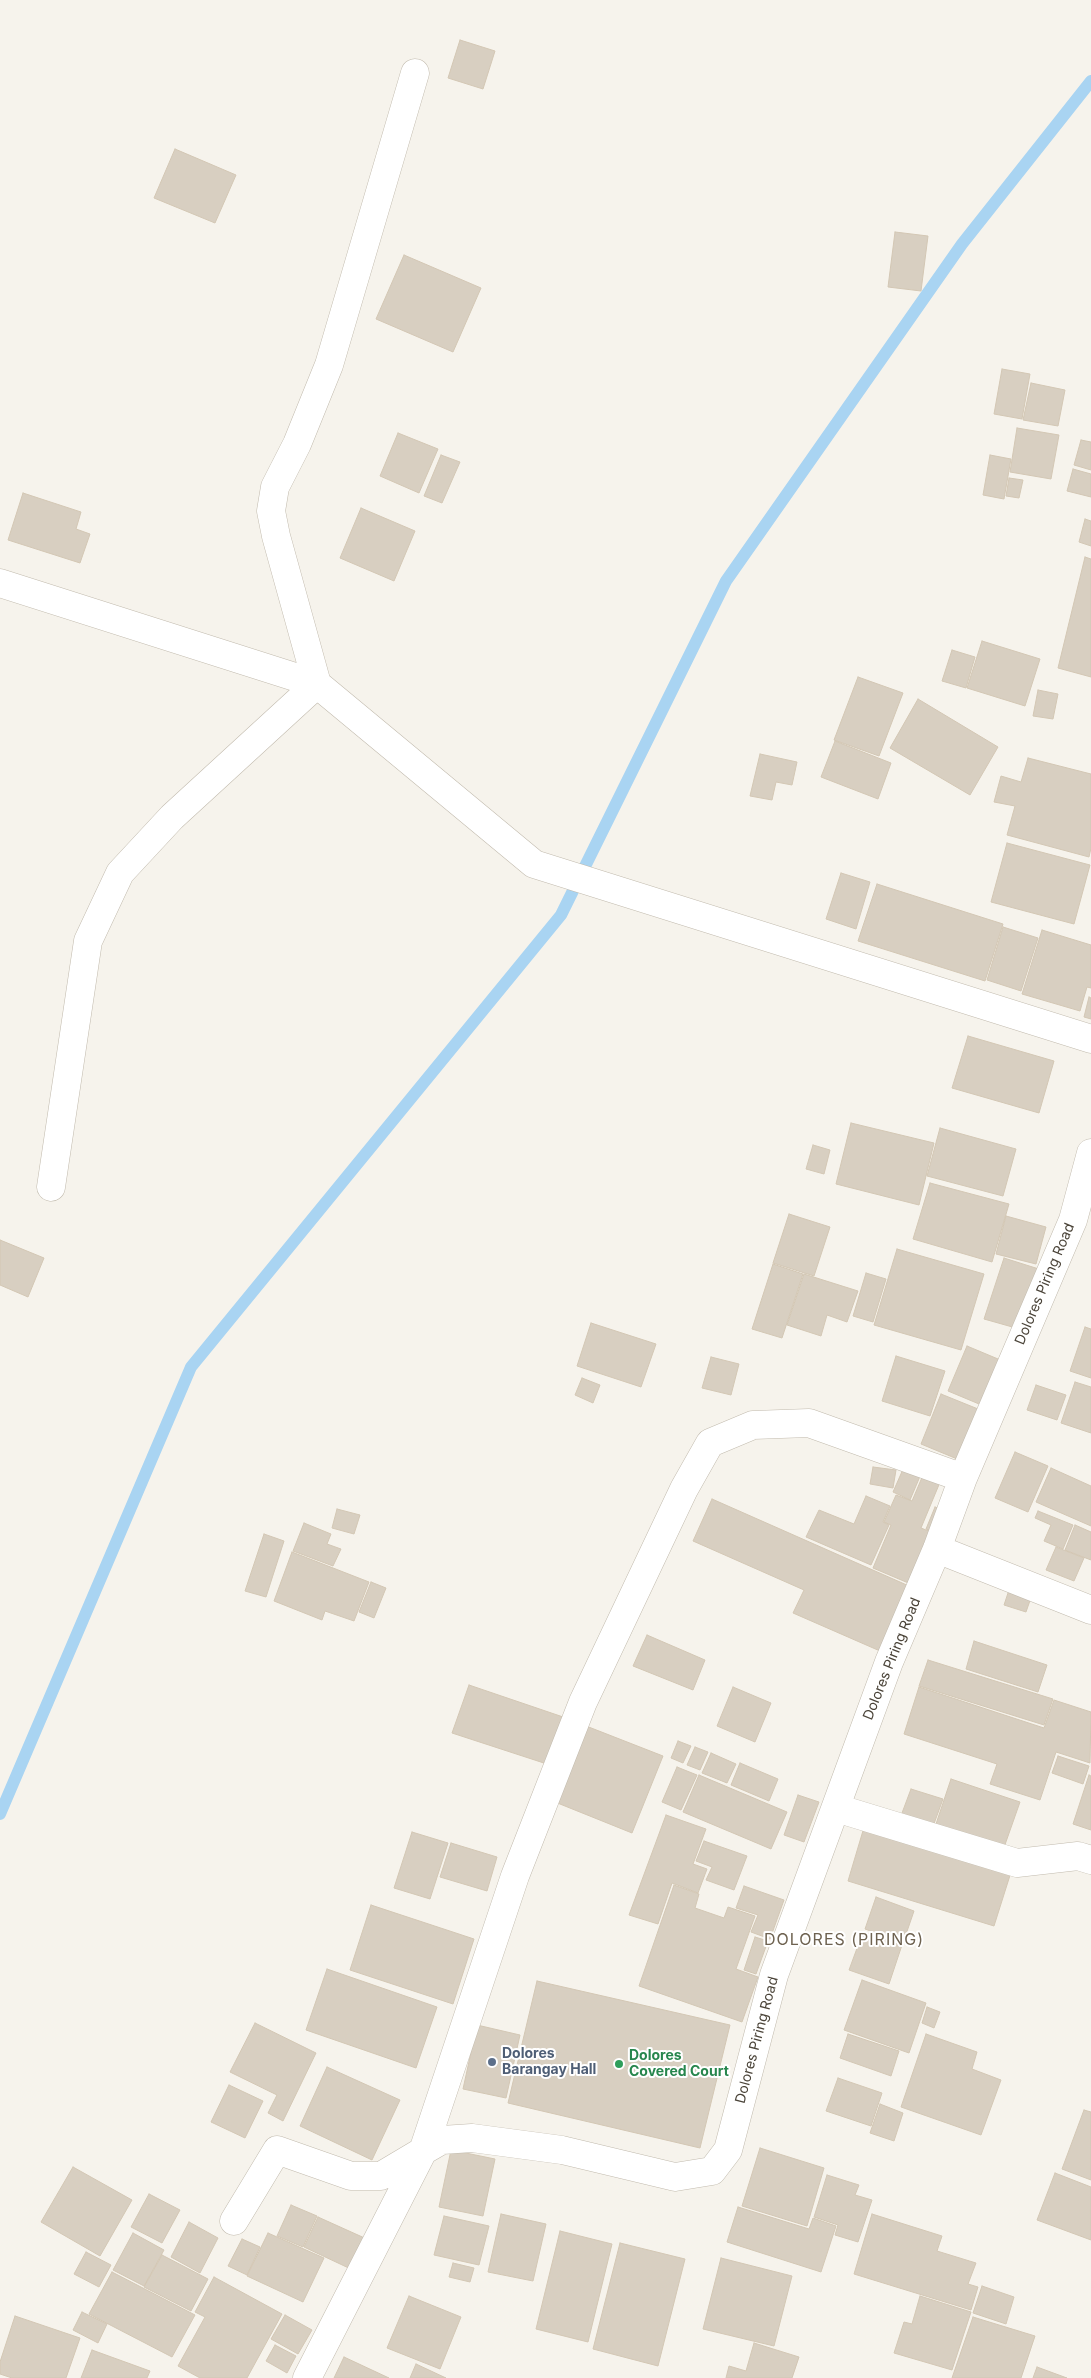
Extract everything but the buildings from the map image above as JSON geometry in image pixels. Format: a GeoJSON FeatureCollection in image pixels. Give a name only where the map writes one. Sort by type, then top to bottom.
{"type":"FeatureCollection","features":[{"type":"Feature","properties":{"kind":"street"},"geometry":{"type":"LineString","coordinates":[[317,684],[276,536],[271,511],[276,487],[297,444],[328,366],[415,73]]}},
{"type":"Feature","properties":{"kind":"street"},"geometry":{"type":"LineString","coordinates":[[0,583],[317,684],[534,864],[1091,1039]]}},
{"type":"Feature","properties":{"kind":"street"},"geometry":{"type":"LineString","coordinates":[[51,1187],[88,941],[120,873],[172,818],[317,684]]}},
{"type":"Feature","properties":{"kind":"street","name":"Dolores Piring Road"},"geometry":{"type":"LineString","coordinates":[[423,2151],[442,2140],[472,2138],[562,2150],[675,2177],[712,2171],[728,2150],[774,1975],[889,1662],[937,1549],[963,1478],[1073,1220],[1091,1153]]}},
{"type":"Feature","properties":{"kind":"street"},"geometry":{"type":"LineString","coordinates":[[307,2378],[423,2151],[515,1876],[583,1702],[684,1489],[710,1443],[753,1425],[809,1423],[963,1478]]}},
{"type":"Feature","properties":{"kind":"street"},"geometry":{"type":"LineString","coordinates":[[937,1549],[1091,1610]]}},
{"type":"Feature","properties":{"kind":"street"},"geometry":{"type":"LineString","coordinates":[[836,1808],[1017,1864],[1078,1856],[1091,1860]]}},
{"type":"Feature","properties":{"kind":"street"},"geometry":{"type":"LineString","coordinates":[[234,2221],[277,2150],[351,2176],[381,2176],[423,2151]]}},
{"type":"Feature","properties":{"kind":"waterway"},"geometry":{"type":"LineString","coordinates":[[0,1814],[191,1367],[561,915],[726,581],[962,244],[1091,81]]}},
{"type":"Feature","properties":{"kind":"place","name":"Dolores Barangay Hall"},"geometry":{"type":"Point","coordinates":[492,2062]}},
{"type":"Feature","properties":{"kind":"place","name":"Dolores Covered Court"},"geometry":{"type":"Point","coordinates":[619,2064]}},
{"type":"Feature","properties":{"kind":"district","name":"DOLORES (PIRING)"},"geometry":{"type":"Point","coordinates":[844,1940]}}]}
